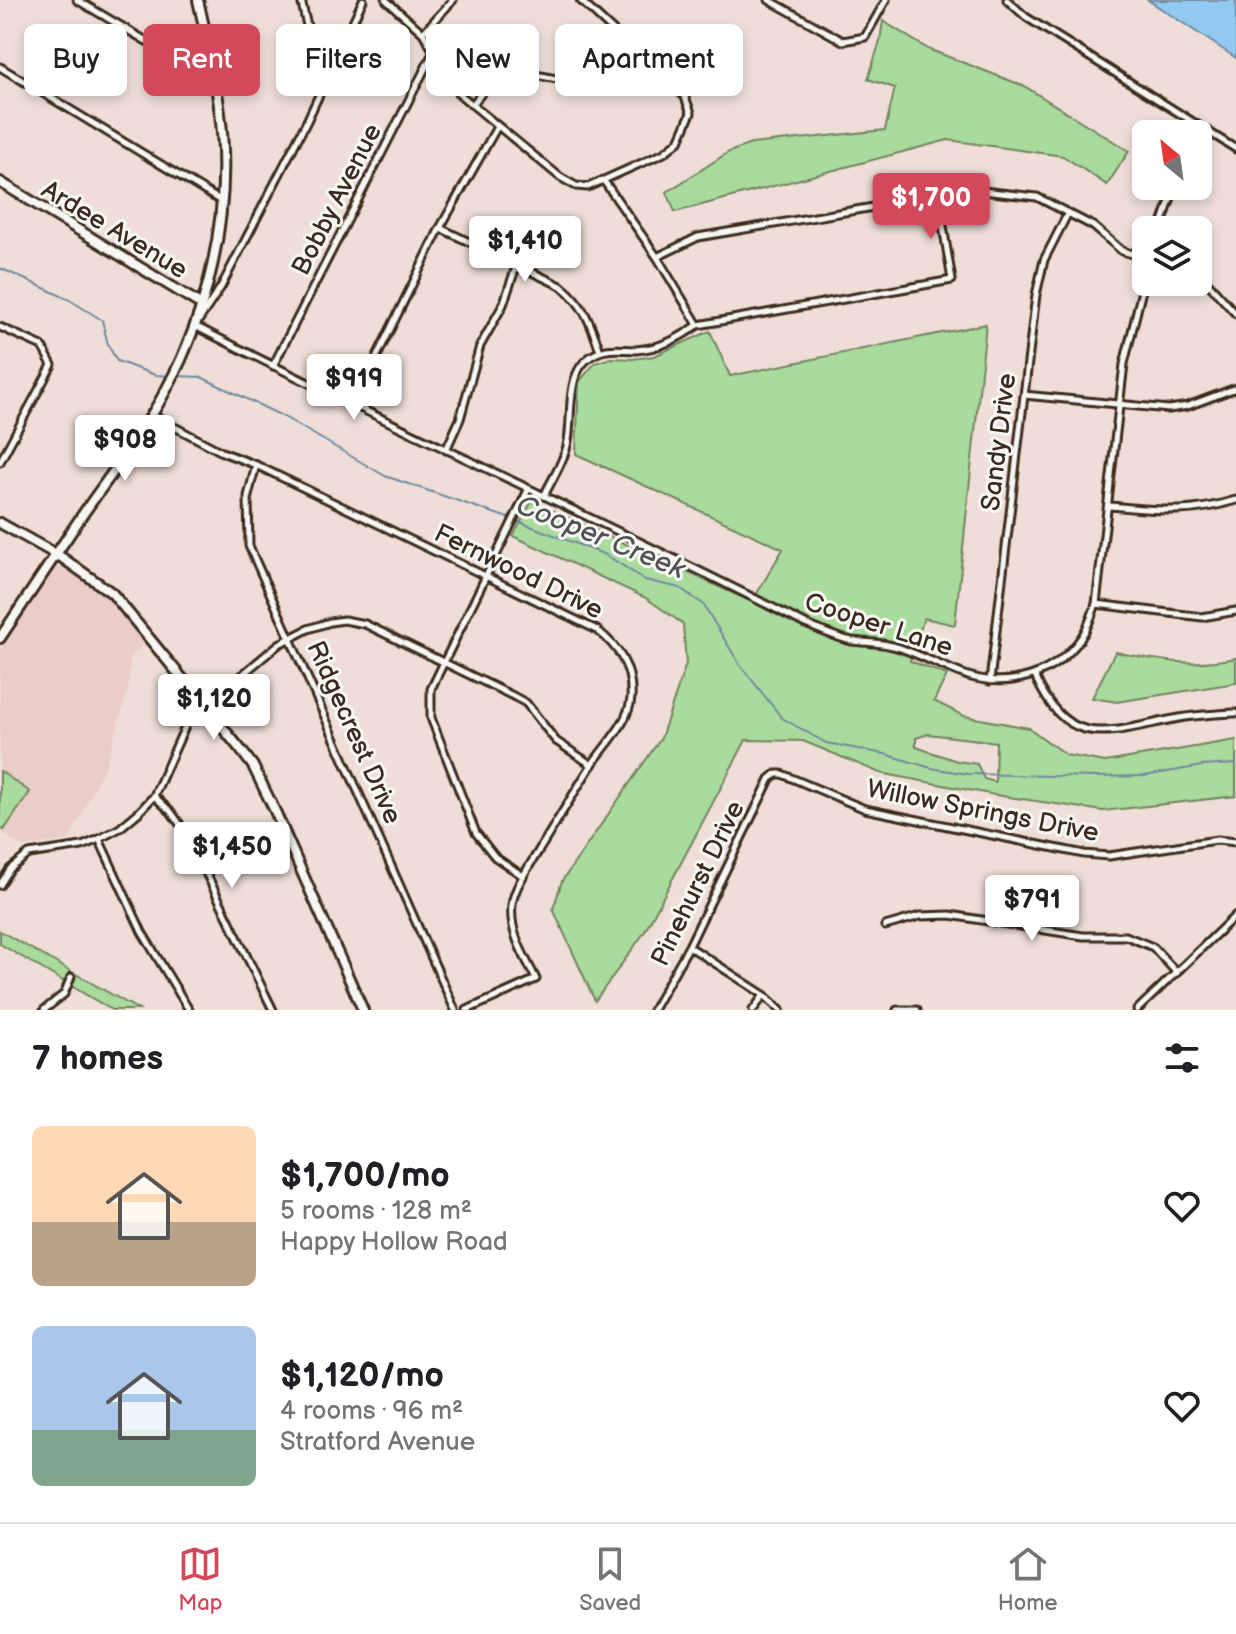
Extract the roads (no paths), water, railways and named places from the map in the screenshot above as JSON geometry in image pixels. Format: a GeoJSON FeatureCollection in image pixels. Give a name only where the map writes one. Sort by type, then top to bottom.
{"type":"FeatureCollection","features":[{"type":"Feature","properties":{"kind":"street"},"geometry":{"type":"LineString","coordinates":[[77,0],[143,39]]}},
{"type":"Feature","properties":{"kind":"street"},"geometry":{"type":"LineString","coordinates":[[198,0],[203,24]]}},
{"type":"Feature","properties":{"kind":"street"},"geometry":{"type":"LineString","coordinates":[[301,0],[307,24]]}},
{"type":"Feature","properties":{"kind":"street"},"geometry":{"type":"LineString","coordinates":[[351,24],[363,0]]}},
{"type":"Feature","properties":{"kind":"street"},"geometry":{"type":"LineString","coordinates":[[386,0],[426,38]]}},
{"type":"Feature","properties":{"kind":"street"},"geometry":{"type":"LineString","coordinates":[[423,33],[453,0]]}},
{"type":"Feature","properties":{"kind":"street"},"geometry":{"type":"LineString","coordinates":[[580,0],[605,24]]}},
{"type":"Feature","properties":{"kind":"street"},"geometry":{"type":"LineString","coordinates":[[769,0],[843,41],[865,37],[886,0]]}},
{"type":"Feature","properties":{"kind":"street"},"geometry":{"type":"LineString","coordinates":[[1007,0],[1026,17],[1190,120]]}},
{"type":"Feature","properties":{"kind":"street"},"geometry":{"type":"LineString","coordinates":[[0,67],[221,201]]}},
{"type":"Feature","properties":{"kind":"street","name":"Bobby Avenue"},"geometry":{"type":"LineString","coordinates":[[273,366],[426,67]]}},
{"type":"Feature","properties":{"kind":"street"},"geometry":{"type":"LineString","coordinates":[[473,104],[502,74],[520,73],[555,79]]}},
{"type":"Feature","properties":{"kind":"street"},"geometry":{"type":"LineString","coordinates":[[0,638],[152,415],[205,304],[221,201],[222,134],[217,96]]}},
{"type":"Feature","properties":{"kind":"street"},"geometry":{"type":"LineString","coordinates":[[205,304],[221,287],[317,96]]}},
{"type":"Feature","properties":{"kind":"street"},"geometry":{"type":"LineString","coordinates":[[462,96],[497,127],[576,186],[588,187],[664,153],[679,141],[691,113],[684,96]]}},
{"type":"Feature","properties":{"kind":"street"},"geometry":{"type":"LineString","coordinates":[[353,405],[440,228],[497,127]]}},
{"type":"Feature","properties":{"kind":"street"},"geometry":{"type":"LineString","coordinates":[[1212,134],[1236,149]]}},
{"type":"Feature","properties":{"kind":"street"},"geometry":{"type":"LineString","coordinates":[[604,181],[657,257],[698,325]]}},
{"type":"Feature","properties":{"kind":"street","name":"Ardee Avenue"},"geometry":{"type":"LineString","coordinates":[[0,182],[205,304]]}},
{"type":"Feature","properties":{"kind":"street"},"geometry":{"type":"LineString","coordinates":[[657,257],[698,237],[973,190],[1037,197],[1093,226],[1122,251],[1132,254]]}},
{"type":"Feature","properties":{"kind":"street"},"geometry":{"type":"LineString","coordinates":[[544,496],[567,446],[569,399],[575,380],[581,366],[600,351],[657,347],[678,339],[698,325],[952,280],[938,196]]}},
{"type":"Feature","properties":{"kind":"street","name":"Sandy Drive"},"geometry":{"type":"LineString","coordinates":[[990,681],[1036,295],[1044,260],[1068,213]]}},
{"type":"Feature","properties":{"kind":"street"},"geometry":{"type":"LineString","coordinates":[[440,228],[561,286],[574,296],[586,312],[600,351]]}},
{"type":"Feature","properties":{"kind":"street"},"geometry":{"type":"LineString","coordinates":[[446,450],[460,419],[480,346],[503,305],[517,264]]}},
{"type":"Feature","properties":{"kind":"street"},"geometry":{"type":"LineString","coordinates":[[207,287],[221,287]]}},
{"type":"Feature","properties":{"kind":"street"},"geometry":{"type":"LineString","coordinates":[[1212,287],[1236,314]]}},
{"type":"Feature","properties":{"kind":"street","name":"Cooper Lane"},"geometry":{"type":"LineString","coordinates":[[528,490],[621,531],[805,624],[852,641],[883,642],[968,676],[990,681],[1007,682],[1035,676],[1053,667],[1070,652],[1083,635],[1096,604],[1124,364],[1141,296]]}},
{"type":"Feature","properties":{"kind":"street"},"geometry":{"type":"LineString","coordinates":[[195,326],[528,490],[431,689],[431,718],[476,833],[495,857],[523,876]]}},
{"type":"Feature","properties":{"kind":"street"},"geometry":{"type":"LineString","coordinates":[[0,327],[42,346],[52,365],[0,462]]}},
{"type":"Feature","properties":{"kind":"street"},"geometry":{"type":"LineString","coordinates":[[1024,395],[1169,409],[1188,406],[1236,388]]}},
{"type":"Feature","properties":{"kind":"street","name":"Fernwood Drive"},"geometry":{"type":"LineString","coordinates":[[152,415],[222,452],[256,465],[597,630],[622,654],[631,699],[626,716],[523,876],[512,901],[515,938],[536,979],[467,1010]]}},
{"type":"Feature","properties":{"kind":"street","name":"Ridgecrest Drive"},"geometry":{"type":"LineString","coordinates":[[256,465],[248,496],[249,546],[455,1010]]}},
{"type":"Feature","properties":{"kind":"street"},"geometry":{"type":"LineString","coordinates":[[1109,506],[1180,512],[1236,500]]}},
{"type":"Feature","properties":{"kind":"street"},"geometry":{"type":"LineString","coordinates":[[0,523],[56,554],[99,581],[112,593],[241,750],[260,780],[363,1010]]}},
{"type":"Feature","properties":{"kind":"street"},"geometry":{"type":"LineString","coordinates":[[1096,604],[1202,617],[1236,611]]}},
{"type":"Feature","properties":{"kind":"street"},"geometry":{"type":"LineString","coordinates":[[0,885],[10,869],[29,854],[82,846],[120,828],[154,796],[182,729],[205,704],[291,636],[344,620],[365,624],[526,703],[556,741],[592,765]]}},
{"type":"Feature","properties":{"kind":"street"},"geometry":{"type":"LineString","coordinates":[[1035,676],[1051,708],[1067,723],[1085,729],[1118,732],[1185,717],[1236,713]]}},
{"type":"Feature","properties":{"kind":"street","name":"Willow Springs Drive"},"geometry":{"type":"LineString","coordinates":[[776,774],[865,809],[1084,854],[1122,855],[1217,840],[1236,842]]}},
{"type":"Feature","properties":{"kind":"street","name":"Pinehurst Drive"},"geometry":{"type":"LineString","coordinates":[[653,1010],[689,946],[770,779],[776,774]]}},
{"type":"Feature","properties":{"kind":"street"},"geometry":{"type":"LineString","coordinates":[[154,796],[187,834],[273,1010]]}},
{"type":"Feature","properties":{"kind":"street"},"geometry":{"type":"LineString","coordinates":[[99,839],[142,932],[189,1010]]}},
{"type":"Feature","properties":{"kind":"street"},"geometry":{"type":"LineString","coordinates":[[885,926],[920,916],[950,915],[1083,936],[1126,936],[1153,947],[1177,973]]}},
{"type":"Feature","properties":{"kind":"street"},"geometry":{"type":"LineString","coordinates":[[1137,1010],[1236,915]]}},
{"type":"Feature","properties":{"kind":"street"},"geometry":{"type":"LineString","coordinates":[[689,946],[764,995],[780,1010]]}},
{"type":"Feature","properties":{"kind":"street"},"geometry":{"type":"LineString","coordinates":[[44,1010],[64,994],[71,977]]}},
{"type":"Feature","properties":{"kind":"street"},"geometry":{"type":"LineString","coordinates":[[753,1010],[764,995]]}},
{"type":"Feature","properties":{"kind":"street"},"geometry":{"type":"LineString","coordinates":[[897,1010],[917,1010]]}},
{"type":"Feature","properties":{"kind":"water"},"geometry":{"type":"Polygon","coordinates":[[[1148,0],[1236,0],[1236,58],[1148,0]]]}},
{"type":"Feature","properties":{"kind":"waterway","name":"Cooper Creek"},"geometry":{"type":"LineString","coordinates":[[0,268],[68,299],[102,320],[108,345],[117,361],[155,375],[171,376]]}},
{"type":"Feature","properties":{"kind":"waterway","name":"Cooper Creek"},"geometry":{"type":"LineString","coordinates":[[177,376],[201,377],[284,417],[385,476],[511,519]]}},
{"type":"Feature","properties":{"kind":"waterway","name":"Cooper Creek"},"geometry":{"type":"LineString","coordinates":[[517,521],[606,555],[645,580],[680,588],[703,604],[740,665],[782,718],[826,743],[968,774],[1144,776],[1202,766],[1236,764]]}}]}
